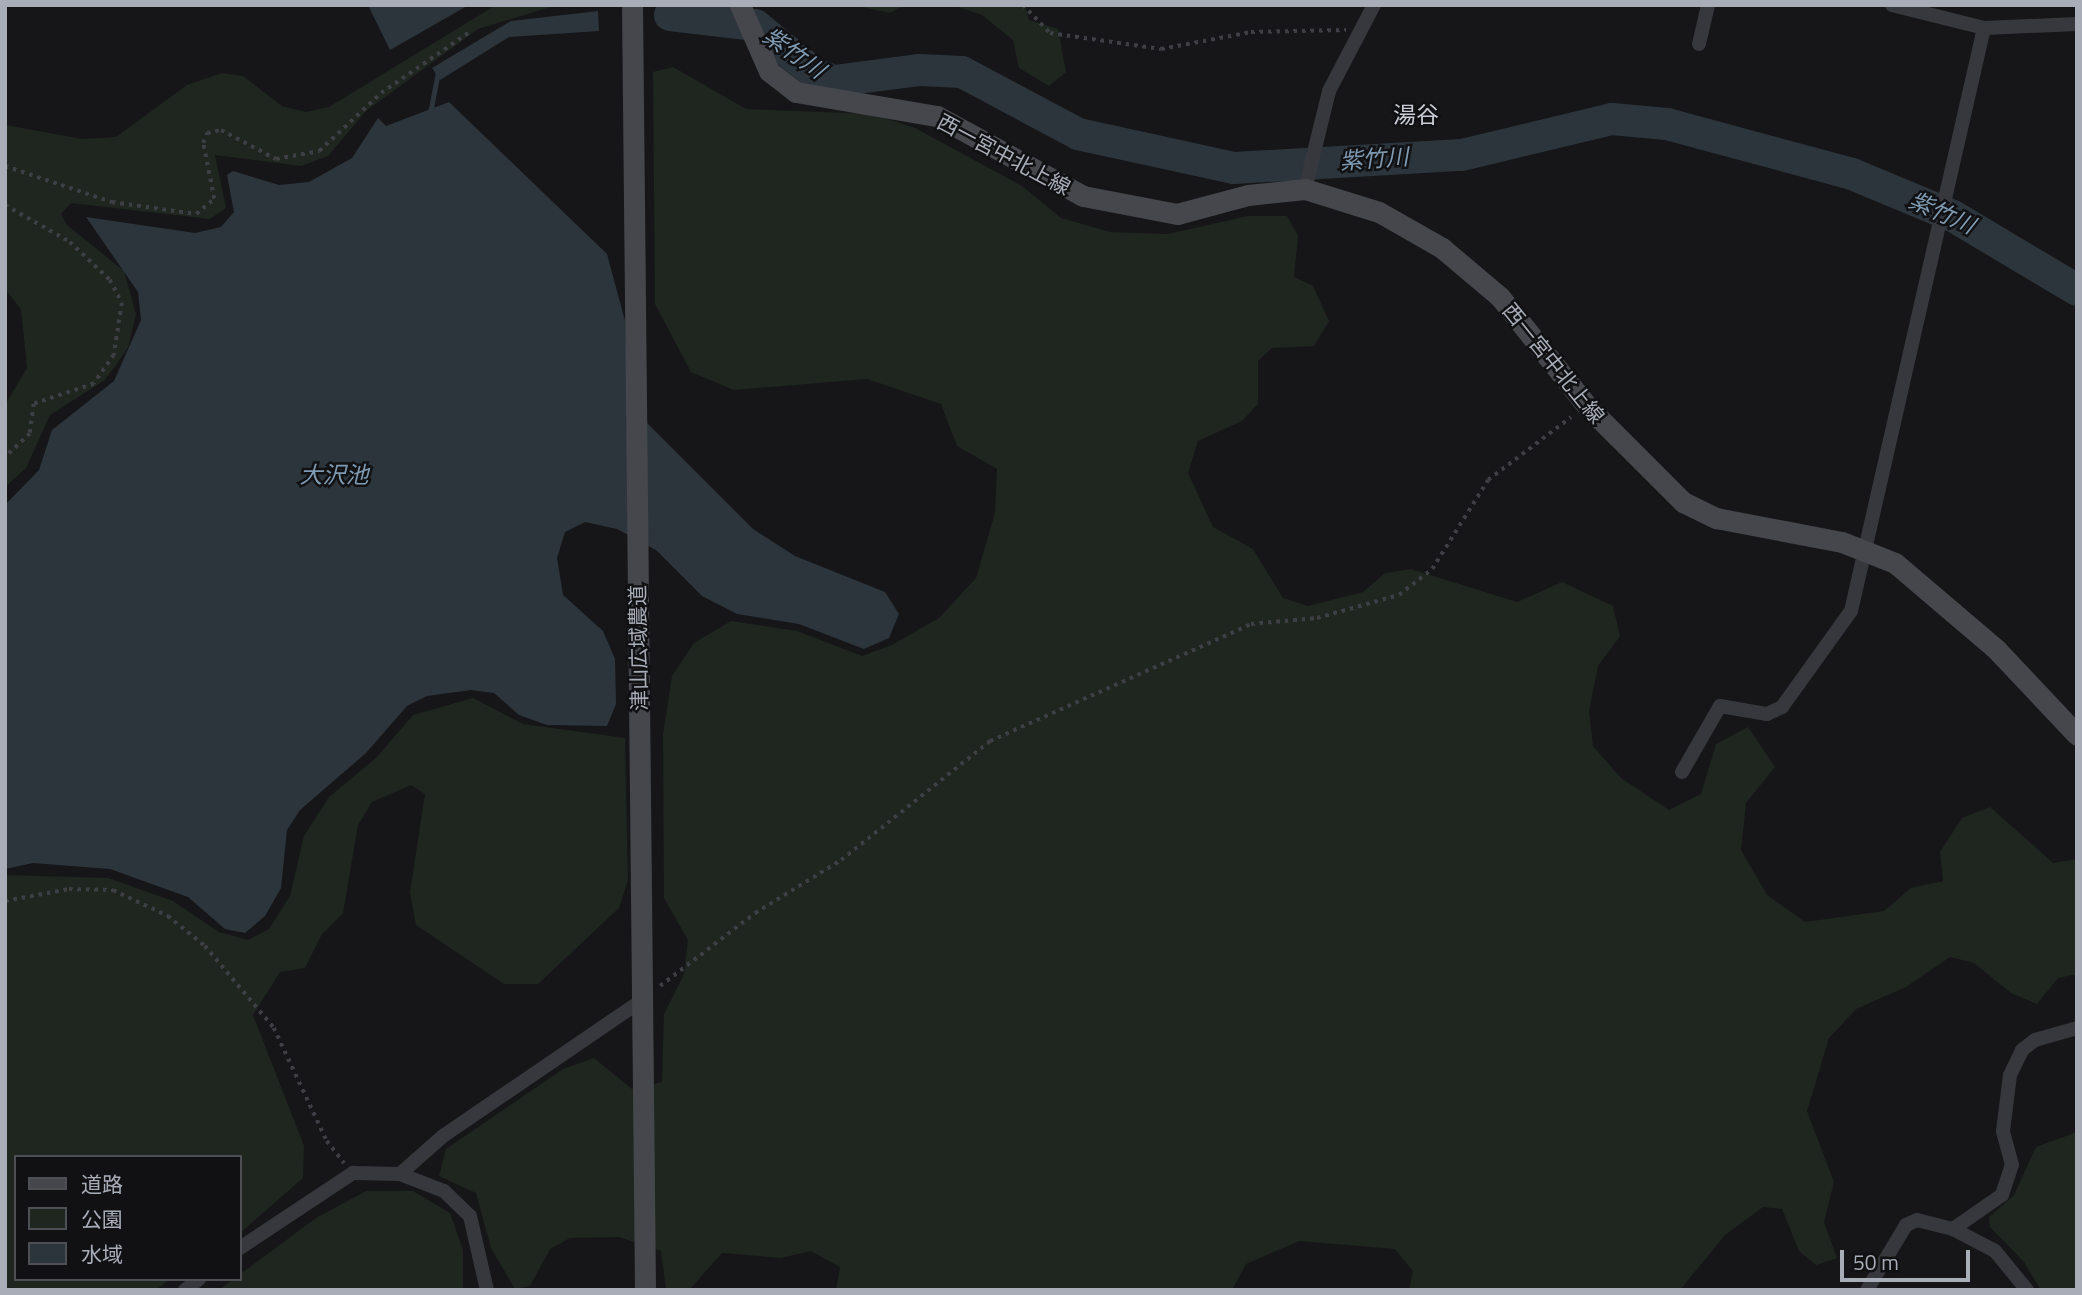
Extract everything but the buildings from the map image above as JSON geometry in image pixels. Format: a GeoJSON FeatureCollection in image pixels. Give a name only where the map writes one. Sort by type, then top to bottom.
{"type":"FeatureCollection","features":[{"type":"Feature","properties":{"kind":"main road","name":"津山広域農道"},"geometry":{"type":"LineString","coordinates":[[632,5],[645,1290]]}},
{"type":"Feature","properties":{"kind":"main road","name":"西一宮中北上線"},"geometry":{"type":"LineString","coordinates":[[745,19],[769,71],[796,92],[937,116],[1016,164],[1112,205],[1178,214],[1306,180],[1358,201],[1442,248],[1507,304],[1587,406],[1683,502],[1716,518],[1867,550],[1928,587],[2077,735]]}},
{"type":"Feature","properties":{"kind":"street"},"geometry":{"type":"LineString","coordinates":[[1306,180],[1311,148],[1329,91],[1374,5]]}},
{"type":"Feature","properties":{"kind":"street"},"geometry":{"type":"LineString","coordinates":[[1699,44],[1708,5]]}},
{"type":"Feature","properties":{"kind":"street"},"geometry":{"type":"LineString","coordinates":[[1892,5],[1984,28],[2077,24]]}},
{"type":"Feature","properties":{"kind":"street"},"geometry":{"type":"LineString","coordinates":[[1682,772],[1720,706],[1767,714],[1790,696],[1839,635],[1867,550],[1984,28]]}},
{"type":"Feature","properties":{"kind":"street"},"geometry":{"type":"LineString","coordinates":[[400,1174],[443,1136],[642,1000]]}},
{"type":"Feature","properties":{"kind":"street"},"geometry":{"type":"LineString","coordinates":[[1953,1228],[2011,1182],[2004,1107],[2022,1050],[2077,1028]]}},
{"type":"Feature","properties":{"kind":"street"},"geometry":{"type":"LineString","coordinates":[[242,1247],[353,1173],[400,1174],[444,1191],[470,1216],[487,1290]]}},
{"type":"Feature","properties":{"kind":"street"},"geometry":{"type":"LineString","coordinates":[[1867,1290],[1906,1225],[1917,1220],[1953,1228],[2009,1263],[2027,1290]]}},
{"type":"Feature","properties":{"kind":"path"},"geometry":{"type":"LineString","coordinates":[[1023,5],[1050,33],[1161,49],[1274,30],[1335,26],[1358,33]]}},
{"type":"Feature","properties":{"kind":"path"},"geometry":{"type":"LineString","coordinates":[[5,166],[111,202],[196,215],[214,199],[203,143],[207,133],[221,130],[276,159],[319,151],[381,93],[471,30]]}},
{"type":"Feature","properties":{"kind":"path"},"geometry":{"type":"LineString","coordinates":[[5,205],[70,242],[110,280],[122,303],[114,355],[94,384],[34,404],[30,434],[5,457]]}},
{"type":"Feature","properties":{"kind":"path"},"geometry":{"type":"LineString","coordinates":[[642,1000],[755,913],[841,860],[990,741],[1251,624],[1350,612],[1399,595],[1432,569],[1488,480],[1587,406]]}},
{"type":"Feature","properties":{"kind":"path"},"geometry":{"type":"LineString","coordinates":[[5,901],[69,889],[113,890],[168,916],[205,946],[274,1028],[327,1141],[353,1173]]}},
{"type":"Feature","properties":{"kind":"green space"},"geometry":{"type":"Polygon","coordinates":[[[496,5],[557,5],[478,29],[366,111],[328,156],[301,166],[215,155],[226,208],[210,219],[71,203],[61,214],[67,225],[124,271],[136,314],[128,348],[105,380],[50,415],[26,468],[5,487],[5,405],[27,368],[21,309],[5,289],[5,125],[82,139],[116,137],[187,85],[222,73],[243,76],[282,106],[306,112],[329,107],[496,5]]]}},
{"type":"Feature","properties":{"kind":"green space"},"geometry":{"type":"Polygon","coordinates":[[[854,5],[905,5],[890,13],[854,5]]]}},
{"type":"Feature","properties":{"kind":"green space"},"geometry":{"type":"Polygon","coordinates":[[[952,5],[1025,5],[1029,20],[1058,29],[1066,72],[1049,86],[1019,68],[1013,40],[982,15],[952,5]]]}},
{"type":"Feature","properties":{"kind":"green space"},"geometry":{"type":"Polygon","coordinates":[[[673,67],[746,109],[872,114],[915,128],[1022,186],[1061,218],[1110,232],[1168,234],[1248,216],[1287,216],[1298,236],[1294,277],[1313,286],[1329,321],[1314,346],[1272,348],[1258,361],[1258,404],[1242,421],[1198,441],[1188,473],[1213,527],[1253,549],[1283,598],[1308,606],[1363,592],[1385,573],[1411,569],[1517,602],[1562,582],[1613,606],[1620,636],[1598,666],[1589,711],[1593,746],[1621,778],[1669,810],[1701,794],[1716,744],[1748,727],[1775,767],[1746,803],[1741,850],[1767,895],[1805,922],[1884,911],[1911,888],[1943,881],[1940,852],[1962,818],[1990,807],[2053,863],[2077,859],[2077,974],[2058,978],[2037,1004],[2011,993],[1974,963],[1950,957],[1906,987],[1856,1009],[1829,1038],[1807,1111],[1834,1182],[1824,1222],[1837,1258],[1816,1265],[1799,1251],[1782,1209],[1763,1207],[1725,1235],[1680,1290],[1409,1290],[1413,1271],[1395,1249],[1299,1241],[1246,1264],[1232,1290],[836,1290],[840,1267],[811,1251],[781,1258],[722,1253],[689,1290],[666,1290],[661,1251],[619,1237],[570,1238],[550,1249],[530,1286],[515,1289],[491,1248],[476,1193],[439,1176],[446,1149],[563,1069],[594,1058],[632,1089],[662,1082],[664,1014],[684,974],[688,940],[664,898],[663,735],[672,676],[694,643],[731,621],[797,631],[862,656],[892,645],[939,618],[976,578],[995,513],[997,469],[957,446],[941,404],[867,379],[734,390],[691,372],[655,304],[653,72],[673,67]]]}},
{"type":"Feature","properties":{"kind":"green space"},"geometry":{"type":"Polygon","coordinates":[[[473,698],[523,724],[625,738],[628,880],[619,908],[538,984],[504,984],[416,925],[410,892],[425,794],[411,785],[372,802],[358,825],[343,913],[322,934],[305,968],[280,972],[253,1015],[304,1146],[303,1178],[242,1231],[242,1155],[14,1155],[14,1281],[167,1281],[156,1290],[5,1290],[5,875],[108,878],[173,901],[219,932],[248,940],[269,929],[290,896],[304,836],[329,797],[376,758],[413,715],[473,698]]]}},
{"type":"Feature","properties":{"kind":"green space"},"geometry":{"type":"Polygon","coordinates":[[[2077,1132],[2077,1290],[2041,1290],[2024,1262],[1990,1227],[1989,1217],[2014,1195],[2036,1147],[2077,1132]]]}},
{"type":"Feature","properties":{"kind":"green space"},"geometry":{"type":"Polygon","coordinates":[[[366,1191],[413,1191],[450,1213],[463,1250],[463,1290],[219,1290],[231,1281],[242,1281],[242,1273],[316,1218],[366,1191]]]}},
{"type":"Feature","properties":{"kind":"water"},"geometry":{"type":"Polygon","coordinates":[[[368,5],[466,5],[467,6],[390,50],[368,5]]]}},
{"type":"Feature","properties":{"kind":"water"},"geometry":{"type":"Polygon","coordinates":[[[598,11],[599,31],[509,37],[440,80],[432,68],[511,21],[598,11]]]}},
{"type":"Feature","properties":{"kind":"water","name":"大沢池"},"geometry":{"type":"Polygon","coordinates":[[[449,102],[607,254],[625,321],[628,404],[753,529],[795,556],[885,592],[899,614],[889,638],[864,649],[799,624],[737,614],[702,596],[656,550],[617,529],[585,522],[565,532],[557,558],[563,595],[603,631],[615,659],[616,704],[607,726],[547,725],[519,715],[494,693],[471,690],[427,696],[407,706],[366,753],[300,810],[287,830],[281,888],[265,916],[245,933],[225,929],[188,897],[110,869],[33,863],[5,869],[5,505],[39,470],[52,430],[114,381],[141,320],[138,292],[86,217],[195,233],[221,227],[234,212],[227,175],[233,171],[279,185],[309,182],[352,158],[378,118],[386,126],[449,102]]]}},
{"type":"Feature","properties":{"kind":"waterway","name":"紫竹川"},"geometry":{"type":"LineString","coordinates":[[670,15],[755,25],[814,73],[834,81],[920,70],[962,72],[1078,134],[1234,168],[1462,155],[1612,119],[1667,124],[1852,174],[1953,216],[2077,290]]}},
{"type":"Feature","properties":{"kind":"waterway"},"geometry":{"type":"LineString","coordinates":[[430,113],[438,72]]}},
{"type":"Feature","properties":{"kind":"district","name":"湯谷"},"geometry":{"type":"Point","coordinates":[1416,115]}}]}
